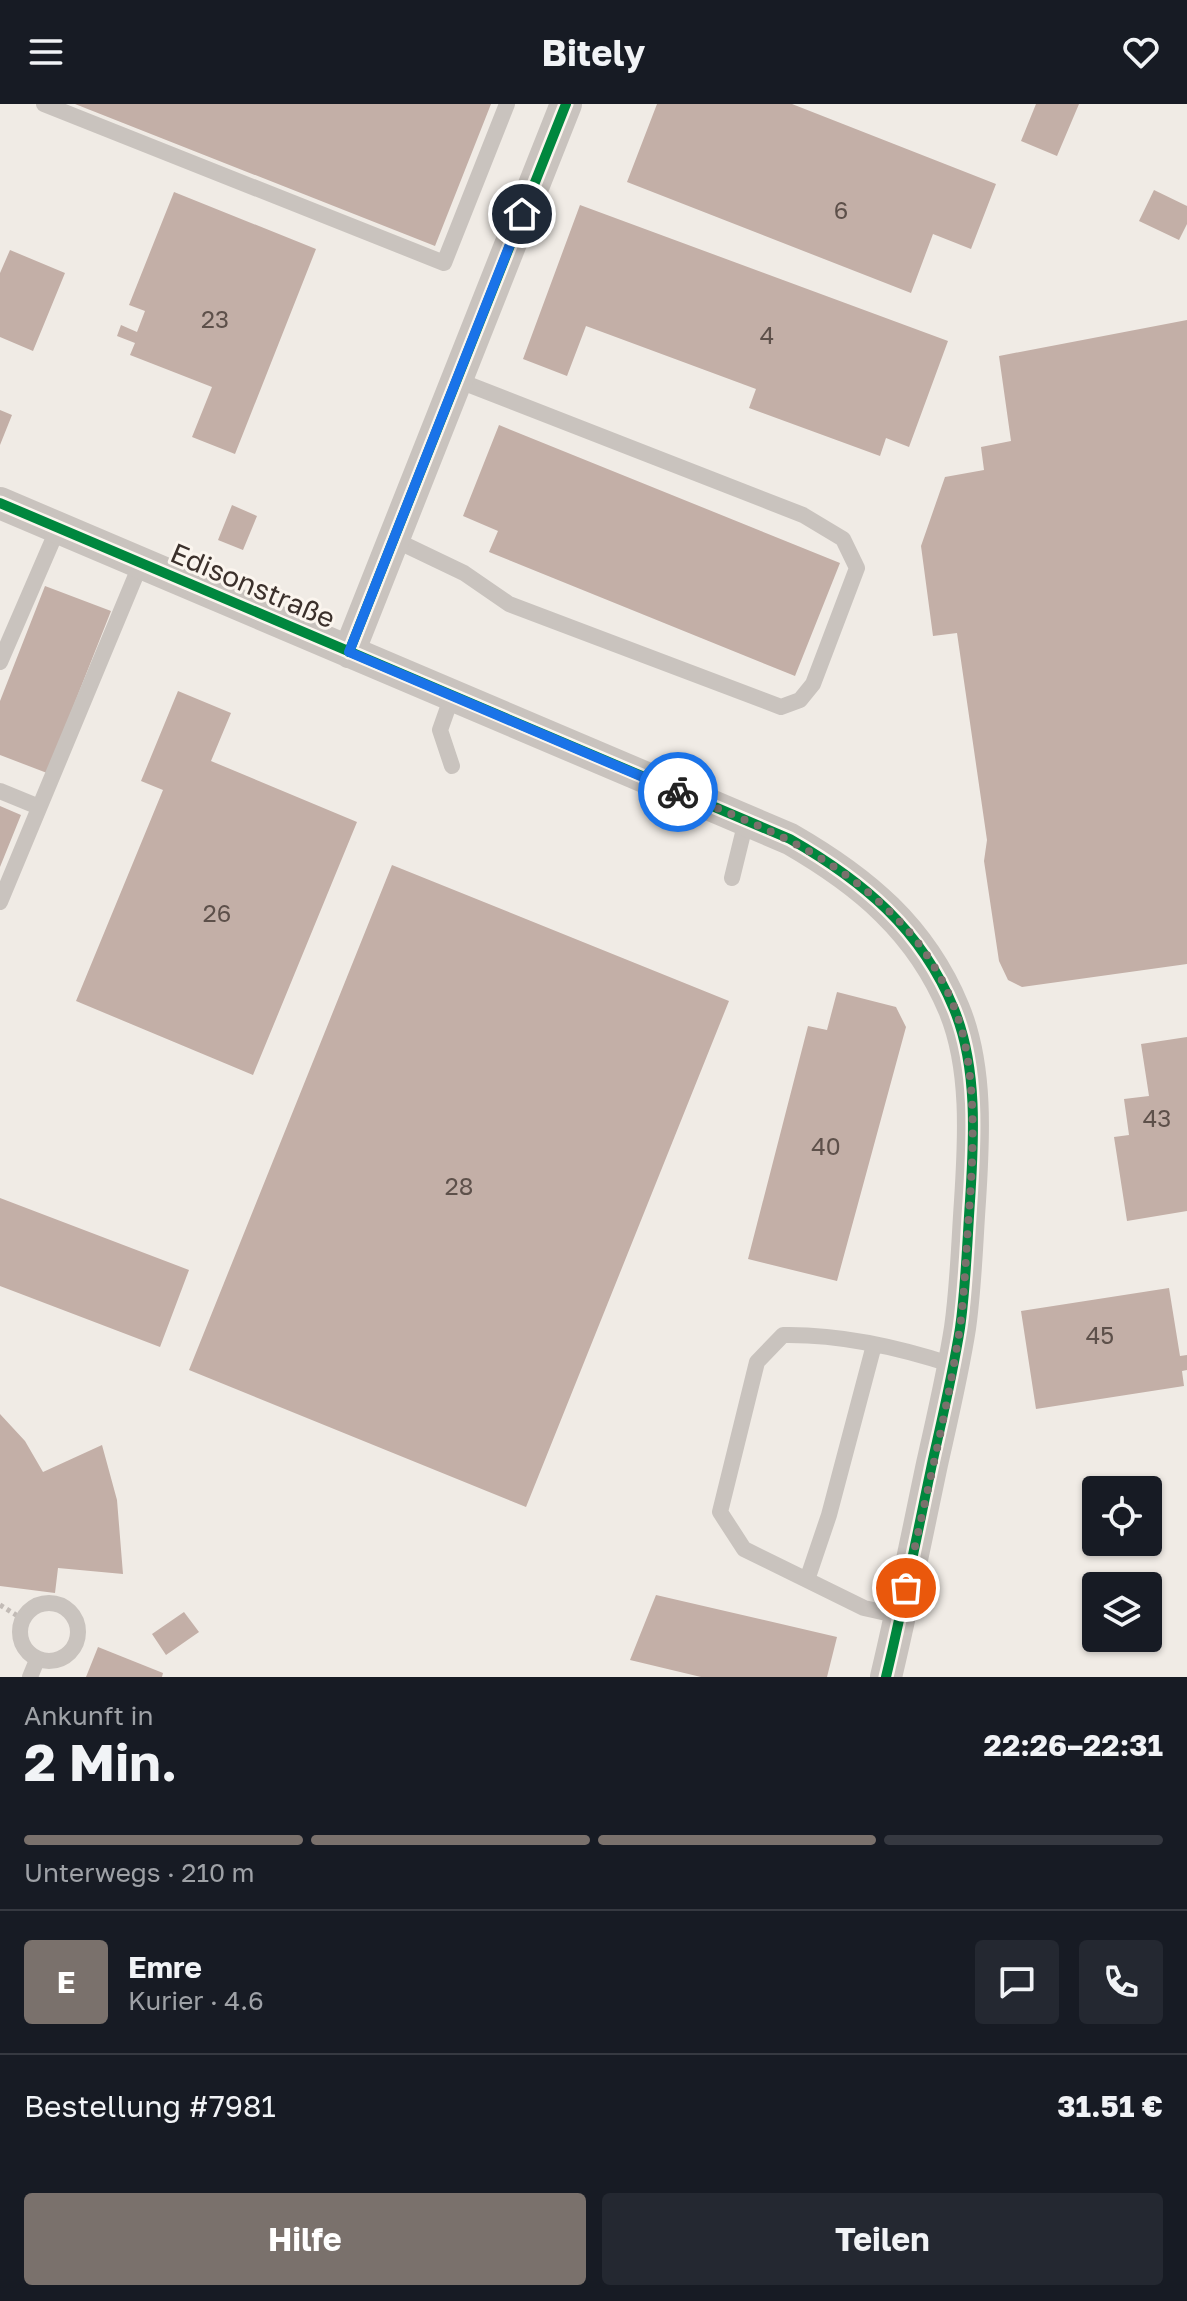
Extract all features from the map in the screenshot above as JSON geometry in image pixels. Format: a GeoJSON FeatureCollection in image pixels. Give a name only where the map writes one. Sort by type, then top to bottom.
{"type":"FeatureCollection","features":[{"type":"Feature","properties":{"kind":"street"},"geometry":{"type":"LineString","coordinates":[[349,652],[566,104]]}},
{"type":"Feature","properties":{"kind":"street","name":"Edisonstraße"},"geometry":{"type":"LineString","coordinates":[[0,503],[790,839],[836,865],[870,893],[898,919],[929,958],[955,1010],[964,1041],[969,1070],[973,1156],[964,1288],[953,1365],[886,1677]]}},
{"type":"Feature","properties":{"kind":"lane"},"geometry":{"type":"LineString","coordinates":[[44,104],[444,263],[507,104]]}},
{"type":"Feature","properties":{"kind":"lane"},"geometry":{"type":"LineString","coordinates":[[393,539],[464,573],[509,604],[781,707],[800,700],[813,684],[857,568],[843,539],[803,515],[457,380]]}},
{"type":"Feature","properties":{"kind":"lane"},"geometry":{"type":"LineString","coordinates":[[0,662],[58,528]]}},
{"type":"Feature","properties":{"kind":"lane"},"geometry":{"type":"LineString","coordinates":[[0,902],[141,563]]}},
{"type":"Feature","properties":{"kind":"lane"},"geometry":{"type":"LineString","coordinates":[[452,696],[440,730],[452,766]]}},
{"type":"Feature","properties":{"kind":"lane"},"geometry":{"type":"LineString","coordinates":[[0,791],[39,807]]}},
{"type":"Feature","properties":{"kind":"lane"},"geometry":{"type":"LineString","coordinates":[[732,878],[746,821]]}},
{"type":"Feature","properties":{"kind":"lane"},"geometry":{"type":"LineString","coordinates":[[900,1616],[864,1608],[744,1549],[720,1512],[757,1362],[783,1335],[819,1334],[917,1353],[953,1365]]}},
{"type":"Feature","properties":{"kind":"lane"},"geometry":{"type":"LineString","coordinates":[[807,1580],[829,1515],[874,1345]]}},
{"type":"Feature","properties":{"kind":"lane"},"geometry":{"type":"LineString","coordinates":[[40,1602],[64,1605],[78,1624],[76,1646],[59,1661],[37,1660],[20,1642],[21,1618],[40,1602]]}},
{"type":"Feature","properties":{"kind":"lane"},"geometry":{"type":"LineString","coordinates":[[30,1677],[37,1660]]}},
{"type":"Feature","properties":{"kind":"path"},"geometry":{"type":"LineString","coordinates":[[0,1605],[21,1618]]}},
{"type":"Feature","properties":{"kind":"building"},"geometry":{"type":"Polygon","coordinates":[[[75,104],[491,104],[435,246],[75,104]]]}},
{"type":"Feature","properties":{"kind":"building"},"geometry":{"type":"Polygon","coordinates":[[[657,104],[792,104],[996,184],[971,249],[933,234],[911,293],[627,182],[657,104]]]}},
{"type":"Feature","properties":{"kind":"building"},"geometry":{"type":"Polygon","coordinates":[[[1036,104],[1079,104],[1057,156],[1021,141],[1036,104]]]}},
{"type":"Feature","properties":{"kind":"building"},"geometry":{"type":"Polygon","coordinates":[[[1154,190],[1187,206],[1187,224],[1179,240],[1139,221],[1154,190]]]}},
{"type":"Feature","properties":{"kind":"building"},"geometry":{"type":"Polygon","coordinates":[[[174,192],[316,249],[235,454],[192,437],[212,387],[130,355],[135,343],[117,336],[121,325],[137,332],[145,311],[129,305],[174,192]]]}},
{"type":"Feature","properties":{"kind":"building"},"geometry":{"type":"Polygon","coordinates":[[[580,205],[948,341],[909,447],[886,438],[880,456],[749,408],[756,389],[586,326],[567,376],[523,359],[580,205]]]}},
{"type":"Feature","properties":{"kind":"building"},"geometry":{"type":"Polygon","coordinates":[[[10,250],[65,273],[33,351],[0,337],[0,273],[10,250]]]}},
{"type":"Feature","properties":{"kind":"building"},"geometry":{"type":"Polygon","coordinates":[[[1187,320],[1187,964],[1022,987],[1008,980],[999,961],[984,861],[987,840],[957,633],[933,636],[921,546],[945,477],[984,470],[981,447],[1011,441],[999,356],[1187,320]]]}},
{"type":"Feature","properties":{"kind":"building"},"geometry":{"type":"Polygon","coordinates":[[[0,410],[12,415],[0,445],[0,410]]]}},
{"type":"Feature","properties":{"kind":"building"},"geometry":{"type":"Polygon","coordinates":[[[499,425],[840,563],[795,676],[489,552],[498,531],[463,516],[499,425]]]}},
{"type":"Feature","properties":{"kind":"building"},"geometry":{"type":"Polygon","coordinates":[[[232,505],[257,516],[243,550],[218,540],[232,505]]]}},
{"type":"Feature","properties":{"kind":"building"},"geometry":{"type":"Polygon","coordinates":[[[45,586],[111,611],[47,773],[0,755],[0,701],[45,586]]]}},
{"type":"Feature","properties":{"kind":"building"},"geometry":{"type":"Polygon","coordinates":[[[178,691],[231,713],[211,761],[357,822],[253,1075],[76,1001],[163,790],[141,781],[178,691]]]}},
{"type":"Feature","properties":{"kind":"building"},"geometry":{"type":"Polygon","coordinates":[[[0,806],[21,815],[0,867],[0,806]]]}},
{"type":"Feature","properties":{"kind":"building"},"geometry":{"type":"Polygon","coordinates":[[[392,865],[729,1001],[526,1507],[189,1370],[392,865]]]}},
{"type":"Feature","properties":{"kind":"building"},"geometry":{"type":"Polygon","coordinates":[[[837,992],[896,1007],[906,1027],[837,1281],[748,1259],[808,1026],[827,1030],[837,992]]]}},
{"type":"Feature","properties":{"kind":"building"},"geometry":{"type":"Polygon","coordinates":[[[1187,1037],[1187,1211],[1127,1221],[1114,1137],[1129,1135],[1124,1099],[1149,1096],[1141,1044],[1187,1037]]]}},
{"type":"Feature","properties":{"kind":"building"},"geometry":{"type":"Polygon","coordinates":[[[0,1198],[189,1270],[160,1347],[0,1286],[0,1198]]]}},
{"type":"Feature","properties":{"kind":"building"},"geometry":{"type":"Polygon","coordinates":[[[1169,1288],[1180,1356],[1187,1355],[1187,1370],[1182,1371],[1184,1386],[1036,1409],[1021,1311],[1169,1288]]]}},
{"type":"Feature","properties":{"kind":"building"},"geometry":{"type":"Polygon","coordinates":[[[0,1414],[25,1441],[43,1472],[102,1445],[117,1500],[123,1574],[58,1568],[55,1593],[0,1586],[0,1414]]]}},
{"type":"Feature","properties":{"kind":"building"},"geometry":{"type":"Polygon","coordinates":[[[656,1595],[837,1637],[827,1677],[701,1677],[630,1660],[656,1595]]]}},
{"type":"Feature","properties":{"kind":"building"},"geometry":{"type":"Polygon","coordinates":[[[184,1612],[199,1632],[166,1655],[152,1634],[184,1612]]]}},
{"type":"Feature","properties":{"kind":"building"},"geometry":{"type":"Polygon","coordinates":[[[98,1647],[163,1673],[162,1677],[86,1677],[98,1647]]]}},
{"type":"Feature","properties":{"kind":"cycle path"},"geometry":{"type":"LineString","coordinates":[[349,652],[566,104]]}},
{"type":"Feature","properties":{"kind":"cycle path"},"geometry":{"type":"LineString","coordinates":[[0,503],[790,839],[865,890],[907,931],[940,980],[962,1031],[971,1079],[973,1128],[964,1296],[957,1345],[886,1677]]}},
{"type":"Feature","properties":{"kind":"way so far"},"geometry":{"type":"LineString","coordinates":[[678,792],[790,839],[836,865],[870,893],[898,919],[929,958],[955,1010],[964,1041],[969,1070],[973,1156],[960,1326],[906,1588]]}},
{"type":"Feature","properties":{"kind":"route"},"geometry":{"type":"LineString","coordinates":[[522,214],[349,652],[678,792]]}}]}
